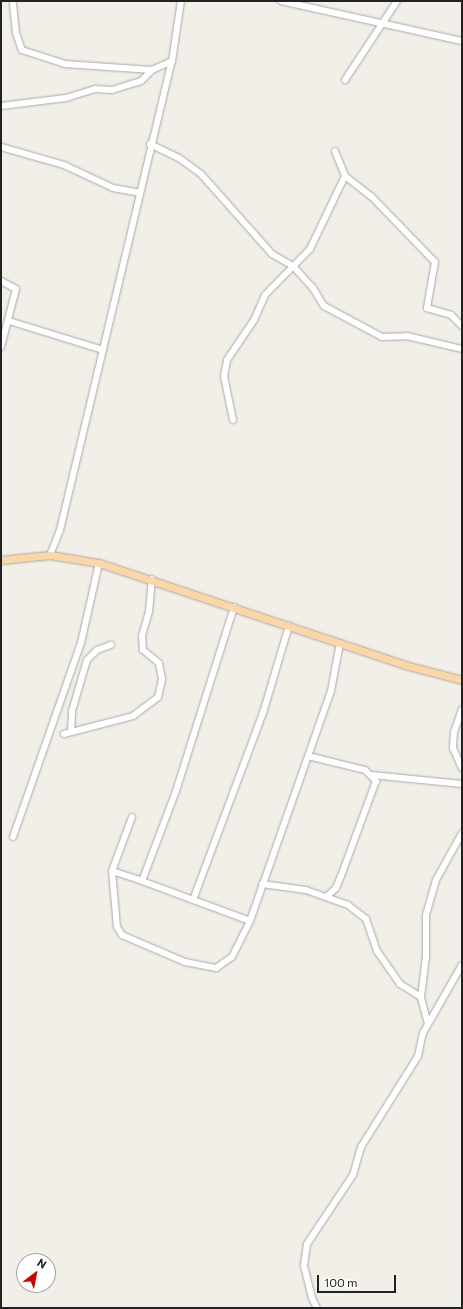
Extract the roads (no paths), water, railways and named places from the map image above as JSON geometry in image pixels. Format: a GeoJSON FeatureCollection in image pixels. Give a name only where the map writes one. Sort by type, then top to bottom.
{"type":"FeatureCollection","features":[{"type":"Feature","properties":{"kind":"main road"},"geometry":{"type":"LineString","coordinates":[[1,560],[50,555],[99,563],[152,579],[340,643],[462,680]]}},
{"type":"Feature","properties":{"kind":"street"},"geometry":{"type":"LineString","coordinates":[[50,555],[60,530],[140,193],[150,144],[172,61],[181,1]]}},
{"type":"Feature","properties":{"kind":"street"},"geometry":{"type":"LineString","coordinates":[[281,1],[293,2],[462,41]]}},
{"type":"Feature","properties":{"kind":"street"},"geometry":{"type":"LineString","coordinates":[[345,80],[397,1]]}},
{"type":"Feature","properties":{"kind":"street"},"geometry":{"type":"LineString","coordinates":[[13,4],[16,33],[22,50],[65,64],[152,70]]}},
{"type":"Feature","properties":{"kind":"street"},"geometry":{"type":"LineString","coordinates":[[1,106],[66,98],[95,89],[112,90],[141,81],[152,70],[172,61]]}},
{"type":"Feature","properties":{"kind":"street"},"geometry":{"type":"LineString","coordinates":[[150,144],[179,158],[201,174],[272,254],[293,266],[313,288],[324,306],[382,337],[406,336],[462,349]]}},
{"type":"Feature","properties":{"kind":"street"},"geometry":{"type":"LineString","coordinates":[[1,147],[64,165],[113,188],[140,193]]}},
{"type":"Feature","properties":{"kind":"street"},"geometry":{"type":"LineString","coordinates":[[335,151],[345,176],[371,196],[431,256],[435,262],[427,308],[451,315],[462,326]]}},
{"type":"Feature","properties":{"kind":"street"},"geometry":{"type":"LineString","coordinates":[[233,420],[224,376],[227,360],[254,320],[265,295],[310,249],[345,176]]}},
{"type":"Feature","properties":{"kind":"street"},"geometry":{"type":"LineString","coordinates":[[1,281],[16,289],[1,347]]}},
{"type":"Feature","properties":{"kind":"street"},"geometry":{"type":"LineString","coordinates":[[8,321],[103,350]]}},
{"type":"Feature","properties":{"kind":"street"},"geometry":{"type":"LineString","coordinates":[[13,837],[81,643],[99,563]]}},
{"type":"Feature","properties":{"kind":"street"},"geometry":{"type":"LineString","coordinates":[[64,734],[133,716],[158,697],[162,678],[159,663],[143,650],[142,636],[149,612],[152,579]]}},
{"type":"Feature","properties":{"kind":"street"},"geometry":{"type":"LineString","coordinates":[[142,881],[176,791],[234,607]]}},
{"type":"Feature","properties":{"kind":"street"},"geometry":{"type":"LineString","coordinates":[[193,900],[263,713],[289,626]]}},
{"type":"Feature","properties":{"kind":"street"},"geometry":{"type":"LineString","coordinates":[[132,817],[112,871],[117,927],[122,935],[162,954],[216,968],[232,957],[250,920],[331,691],[340,643]]}},
{"type":"Feature","properties":{"kind":"street"},"geometry":{"type":"LineString","coordinates":[[71,732],[72,711],[87,660],[97,650],[111,645]]}},
{"type":"Feature","properties":{"kind":"street"},"geometry":{"type":"LineString","coordinates":[[462,709],[454,732],[453,748],[462,768]]}},
{"type":"Feature","properties":{"kind":"street"},"geometry":{"type":"LineString","coordinates":[[308,756],[365,770],[372,775],[376,781],[374,791],[357,837],[336,888],[326,896]]}},
{"type":"Feature","properties":{"kind":"street"},"geometry":{"type":"LineString","coordinates":[[372,775],[462,784]]}},
{"type":"Feature","properties":{"kind":"street"},"geometry":{"type":"LineString","coordinates":[[428,1024],[421,997],[430,897],[446,857],[462,833]]}},
{"type":"Feature","properties":{"kind":"street"},"geometry":{"type":"LineString","coordinates":[[112,871],[250,920]]}},
{"type":"Feature","properties":{"kind":"street"},"geometry":{"type":"LineString","coordinates":[[262,884],[326,896],[348,905],[366,919],[377,951],[400,984],[421,997]]}},
{"type":"Feature","properties":{"kind":"street"},"geometry":{"type":"LineString","coordinates":[[317,1308],[312,1298],[304,1266],[307,1244],[353,1175],[361,1148],[418,1056],[428,1024],[462,965]]}}]}
